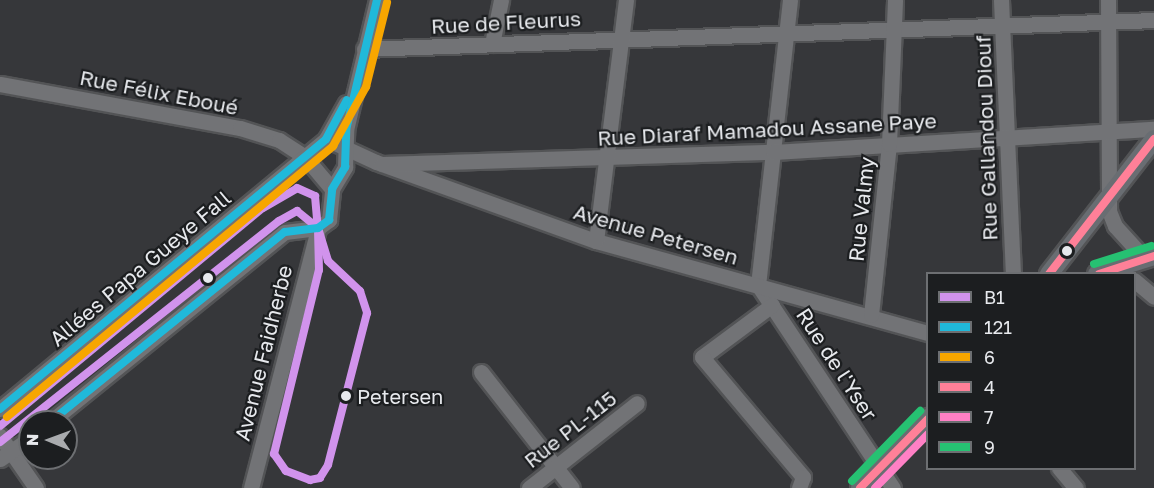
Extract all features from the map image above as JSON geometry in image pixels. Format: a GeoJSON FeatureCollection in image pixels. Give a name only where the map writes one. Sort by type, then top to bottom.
{"type":"FeatureCollection","features":[{"type":"Feature","properties":{"kind":"main road"},"geometry":{"type":"LineString","coordinates":[[1050,272],[1108,202],[1154,139]]}},
{"type":"Feature","properties":{"kind":"main road"},"geometry":{"type":"LineString","coordinates":[[1131,272],[1150,258]]}},
{"type":"Feature","properties":{"kind":"main road"},"geometry":{"type":"LineString","coordinates":[[860,488],[926,419]]}},
{"type":"Feature","properties":{"kind":"street"},"geometry":{"type":"LineString","coordinates":[[65,410],[285,232],[318,228],[329,220],[332,189],[345,167],[345,145],[356,84],[377,0]]}},
{"type":"Feature","properties":{"kind":"street"},"geometry":{"type":"LineString","coordinates":[[492,44],[501,0]]}},
{"type":"Feature","properties":{"kind":"street"},"geometry":{"type":"LineString","coordinates":[[596,241],[626,0]]}},
{"type":"Feature","properties":{"kind":"street"},"geometry":{"type":"LineString","coordinates":[[758,285],[790,0]]}},
{"type":"Feature","properties":{"kind":"street","name":"Rue Valmy"},"geometry":{"type":"LineString","coordinates":[[871,315],[889,144],[895,0]]}},
{"type":"Feature","properties":{"kind":"street","name":"Rue Gallandou Diouf"},"geometry":{"type":"LineString","coordinates":[[1001,0],[1013,272]]}},
{"type":"Feature","properties":{"kind":"street"},"geometry":{"type":"LineString","coordinates":[[1108,0],[1110,132],[1108,202],[1115,226],[1150,258]]}},
{"type":"Feature","properties":{"kind":"street","name":"Rue de Fleurus"},"geometry":{"type":"LineString","coordinates":[[364,49],[1154,20]]}},
{"type":"Feature","properties":{"kind":"street","name":"Rue Félix Eboué"},"geometry":{"type":"LineString","coordinates":[[0,84],[240,128],[279,140],[305,157],[332,189]]}},
{"type":"Feature","properties":{"kind":"street"},"geometry":{"type":"LineString","coordinates":[[326,139],[356,84]]}},
{"type":"Feature","properties":{"kind":"street","name":"Rue Diaraf Mamadou Assane Paye"},"geometry":{"type":"LineString","coordinates":[[379,163],[606,159],[773,152],[1007,136],[1154,129]]}},
{"type":"Feature","properties":{"kind":"street","name":"Allées Papa Gueye Fall"},"geometry":{"type":"LineString","coordinates":[[0,409],[326,139]]}},
{"type":"Feature","properties":{"kind":"street","name":"Avenue Petersen"},"geometry":{"type":"LineString","coordinates":[[326,139],[345,145],[379,163],[596,241],[871,315],[926,333]]}},
{"type":"Feature","properties":{"kind":"street","name":"Avenue Petersen"},"geometry":{"type":"LineString","coordinates":[[345,167],[379,163]]}},
{"type":"Feature","properties":{"kind":"street","name":"Avenue Faidherbe"},"geometry":{"type":"LineString","coordinates":[[251,488],[318,228]]}},
{"type":"Feature","properties":{"kind":"street"},"geometry":{"type":"LineString","coordinates":[[1136,281],[1154,297]]}},
{"type":"Feature","properties":{"kind":"street","name":"Rue de l'Yser"},"geometry":{"type":"LineString","coordinates":[[758,285],[893,488]]}},
{"type":"Feature","properties":{"kind":"street"},"geometry":{"type":"LineString","coordinates":[[772,305],[702,357],[803,477],[799,488]]}},
{"type":"Feature","properties":{"kind":"street"},"geometry":{"type":"LineString","coordinates":[[482,372],[572,488]]}},
{"type":"Feature","properties":{"kind":"street","name":"Rue PL-115"},"geometry":{"type":"LineString","coordinates":[[529,488],[637,403]]}},
{"type":"Feature","properties":{"kind":"street"},"geometry":{"type":"LineString","coordinates":[[0,436],[6,456],[36,488]]}},
{"type":"Feature","properties":{"kind":"street"},"geometry":{"type":"LineString","coordinates":[[1061,470],[1076,488]]}},
{"type":"Feature","properties":{"kind":"transit line","name":"121"},"geometry":{"type":"LineString","coordinates":[[65,410],[285,232],[318,228],[329,220],[332,189],[345,167],[346,130],[377,0]]}},
{"type":"Feature","properties":{"kind":"transit line","name":"6"},"geometry":{"type":"LineString","coordinates":[[7,417],[333,146],[366,87],[387,3]]}},
{"type":"Feature","properties":{"kind":"transit line","name":"121"},"geometry":{"type":"LineString","coordinates":[[0,409],[326,139],[347,100]]}},
{"type":"Feature","properties":{"kind":"transit line","name":"4"},"geometry":{"type":"LineString","coordinates":[[1051,272],[1154,139]]}},
{"type":"Feature","properties":{"kind":"transit line","name":"B1"},"geometry":{"type":"LineString","coordinates":[[0,426],[263,208],[297,188],[315,196],[318,228]]}},
{"type":"Feature","properties":{"kind":"transit line","name":"B1"},"geometry":{"type":"LineString","coordinates":[[0,442],[279,221],[297,211],[318,228]]}},
{"type":"Feature","properties":{"kind":"transit line","name":"B1"},"geometry":{"type":"LineString","coordinates":[[318,228],[328,261],[360,291],[367,313],[328,465],[320,478],[310,480],[286,471],[274,454],[319,270],[318,228]]}},
{"type":"Feature","properties":{"kind":"transit line","name":"9"},"geometry":{"type":"LineString","coordinates":[[1094,264],[1151,246]]}},
{"type":"Feature","properties":{"kind":"transit line","name":"4"},"geometry":{"type":"LineString","coordinates":[[1105,272],[1154,256]]}},
{"type":"Feature","properties":{"kind":"transit line","name":"9"},"geometry":{"type":"LineString","coordinates":[[852,481],[920,411]]}},
{"type":"Feature","properties":{"kind":"transit line","name":"4"},"geometry":{"type":"LineString","coordinates":[[860,488],[926,421]]}},
{"type":"Feature","properties":{"kind":"transit line","name":"7"},"geometry":{"type":"LineString","coordinates":[[875,488],[926,436]]}},
{"type":"Feature","properties":{"kind":"place","name":"Petersen"},"geometry":{"type":"Point","coordinates":[346,396]}}]}
